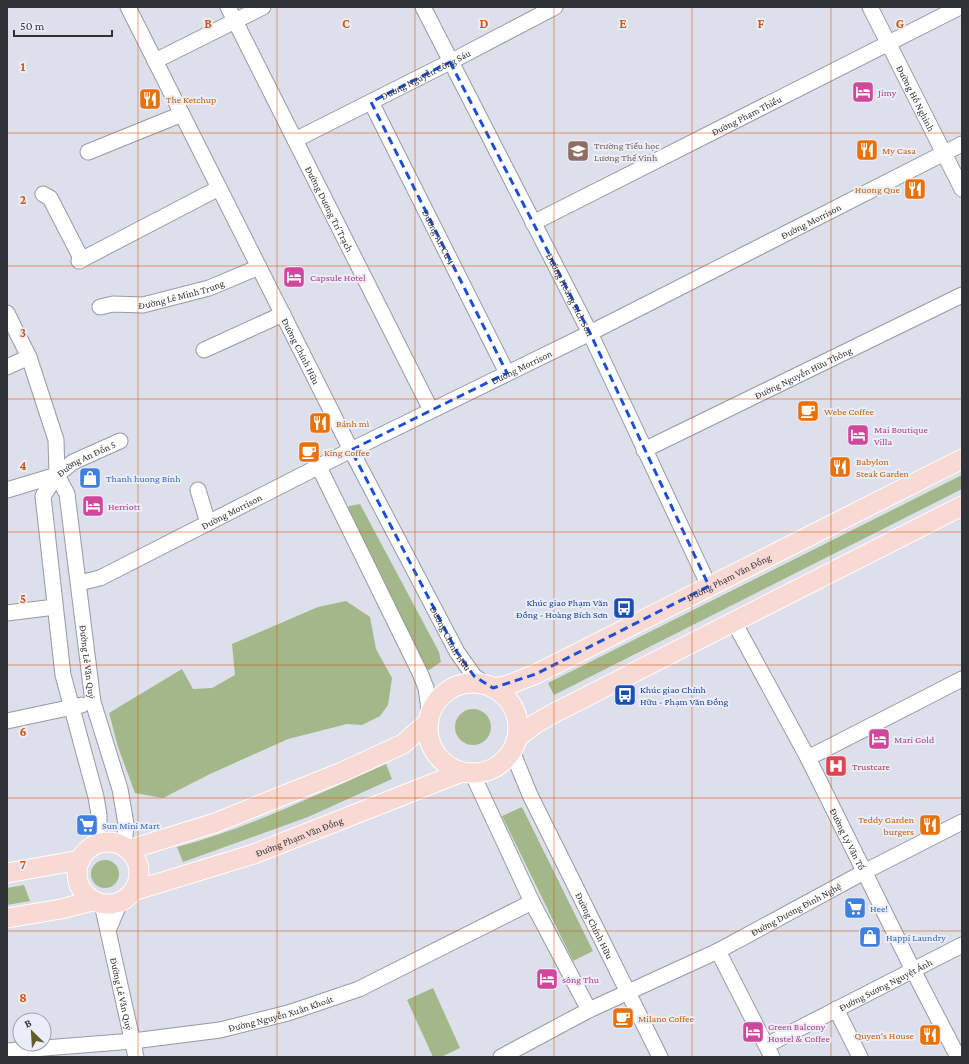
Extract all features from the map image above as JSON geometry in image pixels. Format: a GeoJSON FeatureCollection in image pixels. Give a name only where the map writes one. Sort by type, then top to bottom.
{"type":"FeatureCollection","features":[{"type":"Feature","properties":{"kind":"main road","name":"Đường Phạm Văn Đồng"},"geometry":{"type":"LineString","coordinates":[[491,687],[508,686],[536,674],[962,459]]}},
{"type":"Feature","properties":{"kind":"main road"},"geometry":{"type":"LineString","coordinates":[[429,719],[430,738],[436,753],[443,762],[467,773],[484,772],[495,768],[504,760],[514,744],[544,718],[962,506]]}},
{"type":"Feature","properties":{"kind":"main road"},"geometry":{"type":"LineString","coordinates":[[126,848],[215,823],[342,772],[403,744],[429,719],[435,705],[442,696],[452,689],[464,684],[476,684],[491,687],[507,699],[516,714],[518,726],[514,744]]}},
{"type":"Feature","properties":{"kind":"main road","name":"Đường Phạm Văn Đồng"},"geometry":{"type":"LineString","coordinates":[[7,918],[112,899],[254,854],[467,773]]}},
{"type":"Feature","properties":{"kind":"main road"},"geometry":{"type":"LineString","coordinates":[[99,843],[116,843],[126,848],[137,862],[139,869],[137,884],[112,899],[86,896],[78,883],[77,867],[84,852],[99,843]]}},
{"type":"Feature","properties":{"kind":"main road"},"geometry":{"type":"LineString","coordinates":[[7,873],[80,860]]}},
{"type":"Feature","properties":{"kind":"street","name":"Đường Chính Hữu"},"geometry":{"type":"LineString","coordinates":[[128,7],[351,450],[457,652],[474,676],[491,687]]}},
{"type":"Feature","properties":{"kind":"street","name":"Đường Dương Trí Trạch"},"geometry":{"type":"LineString","coordinates":[[228,7],[431,410]]}},
{"type":"Feature","properties":{"kind":"street"},"geometry":{"type":"LineString","coordinates":[[155,61],[263,7]]}},
{"type":"Feature","properties":{"kind":"street","name":"Đường Hoàng Bích Sơn"},"geometry":{"type":"LineString","coordinates":[[423,7],[590,333],[709,586]]}},
{"type":"Feature","properties":{"kind":"street","name":"Đường Nguyễn Công Sáu"},"geometry":{"type":"LineString","coordinates":[[295,140],[555,7]]}},
{"type":"Feature","properties":{"kind":"street","name":"Đường Hồ Nghinh"},"geometry":{"type":"LineString","coordinates":[[870,7],[962,189]]}},
{"type":"Feature","properties":{"kind":"street","name":"Đường Phạm Thiều"},"geometry":{"type":"LineString","coordinates":[[533,223],[960,7]]}},
{"type":"Feature","properties":{"kind":"street","name":"Đường An Cư 4"},"geometry":{"type":"LineString","coordinates":[[371,102],[507,373]]}},
{"type":"Feature","properties":{"kind":"street"},"geometry":{"type":"LineString","coordinates":[[88,152],[182,114]]}},
{"type":"Feature","properties":{"kind":"street","name":"Đường Morrison"},"geometry":{"type":"LineString","coordinates":[[79,583],[100,578],[431,410],[590,333],[962,144]]}},
{"type":"Feature","properties":{"kind":"street"},"geometry":{"type":"LineString","coordinates":[[43,194],[50,198],[81,260],[219,188]]}},
{"type":"Feature","properties":{"kind":"street","name":"Đường Lê Minh Trung"},"geometry":{"type":"LineString","coordinates":[[100,307],[113,304],[143,306],[209,288],[259,267]]}},
{"type":"Feature","properties":{"kind":"street","name":"Đường Nguyễn Hữu Thông"},"geometry":{"type":"LineString","coordinates":[[644,450],[962,295]]}},
{"type":"Feature","properties":{"kind":"street","name":"Đường Lê Văn Quý"},"geometry":{"type":"LineString","coordinates":[[7,313],[29,357],[56,440],[57,475],[67,494],[93,702],[120,789],[126,824],[126,848]]}},
{"type":"Feature","properties":{"kind":"street"},"geometry":{"type":"LineString","coordinates":[[204,350],[283,314]]}},
{"type":"Feature","properties":{"kind":"street"},"geometry":{"type":"LineString","coordinates":[[7,368],[29,357]]}},
{"type":"Feature","properties":{"kind":"street","name":"Đường An Đồn 5"},"geometry":{"type":"LineString","coordinates":[[7,490],[57,475],[72,462],[120,441]]}},
{"type":"Feature","properties":{"kind":"street"},"geometry":{"type":"LineString","coordinates":[[319,467],[420,673],[426,688],[429,719]]}},
{"type":"Feature","properties":{"kind":"street"},"geometry":{"type":"LineString","coordinates":[[57,475],[43,496],[55,607],[63,675],[96,797],[99,815],[99,843]]}},
{"type":"Feature","properties":{"kind":"street"},"geometry":{"type":"LineString","coordinates":[[198,490],[208,523]]}},
{"type":"Feature","properties":{"kind":"street"},"geometry":{"type":"LineString","coordinates":[[7,613],[55,607]]}},
{"type":"Feature","properties":{"kind":"street","name":"Đường Lý Văn Tố"},"geometry":{"type":"LineString","coordinates":[[734,622],[808,758],[913,970],[958,1057]]}},
{"type":"Feature","properties":{"kind":"street"},"geometry":{"type":"LineString","coordinates":[[808,758],[962,679]]}},
{"type":"Feature","properties":{"kind":"street"},"geometry":{"type":"LineString","coordinates":[[7,721],[72,709],[93,702]]}},
{"type":"Feature","properties":{"kind":"street","name":"Đường Chính Hữu"},"geometry":{"type":"LineString","coordinates":[[514,744],[530,795],[660,1057]]}},
{"type":"Feature","properties":{"kind":"street"},"geometry":{"type":"LineString","coordinates":[[467,773],[532,902],[589,1010]]}},
{"type":"Feature","properties":{"kind":"street","name":"Đường Dương Đình Nghệ"},"geometry":{"type":"LineString","coordinates":[[628,991],[718,952],[864,872],[962,822]]}},
{"type":"Feature","properties":{"kind":"street","name":"Đường Lê Văn Quý"},"geometry":{"type":"LineString","coordinates":[[112,899],[108,931],[136,1057]]}},
{"type":"Feature","properties":{"kind":"street","name":"Đường Nguyễn Xuân Khoát"},"geometry":{"type":"LineString","coordinates":[[7,1052],[133,1041],[220,1030],[288,1013],[359,989],[532,902]]}},
{"type":"Feature","properties":{"kind":"street","name":"Đường Sương Nguyệt Ánh"},"geometry":{"type":"LineString","coordinates":[[769,1051],[836,1009],[962,945]]}},
{"type":"Feature","properties":{"kind":"street"},"geometry":{"type":"LineString","coordinates":[[718,952],[769,1051]]}},
{"type":"Feature","properties":{"kind":"street"},"geometry":{"type":"LineString","coordinates":[[501,1057],[628,991]]}},
{"type":"Feature","properties":{"kind":"street"},"geometry":{"type":"LineString","coordinates":[[836,1009],[860,1057]]}},
{"type":"Feature","properties":{"kind":"highlighted area"},"geometry":{"type":"Polygon","coordinates":[[[450,62],[590,333],[709,586],[536,674],[493,688],[474,676],[457,652],[351,450],[507,373],[371,102],[450,62]]]}},
{"type":"Feature","properties":{"kind":"green space"},"geometry":{"type":"Polygon","coordinates":[[[962,475],[962,489],[554,695],[548,683],[962,475]]]}},
{"type":"Feature","properties":{"kind":"green space"},"geometry":{"type":"Polygon","coordinates":[[[360,504],[439,652],[441,662],[429,670],[423,668],[344,512],[349,506],[360,504]]]}},
{"type":"Feature","properties":{"kind":"green space"},"geometry":{"type":"Polygon","coordinates":[[[346,601],[370,617],[376,649],[392,678],[388,705],[380,716],[362,725],[347,724],[288,739],[210,774],[163,798],[135,793],[118,747],[109,713],[182,669],[193,689],[212,688],[235,675],[232,644],[318,607],[346,601]]]}},
{"type":"Feature","properties":{"kind":"green space"},"geometry":{"type":"Polygon","coordinates":[[[477,709],[486,714],[490,720],[490,734],[486,740],[477,745],[469,745],[460,740],[456,734],[455,723],[460,714],[466,710],[477,709]]]}},
{"type":"Feature","properties":{"kind":"green space"},"geometry":{"type":"Polygon","coordinates":[[[386,764],[392,779],[308,817],[183,862],[177,847],[257,820],[386,764]]]}},
{"type":"Feature","properties":{"kind":"green space"},"geometry":{"type":"Polygon","coordinates":[[[522,807],[593,951],[573,961],[502,816],[522,807]]]}},
{"type":"Feature","properties":{"kind":"green space"},"geometry":{"type":"Polygon","coordinates":[[[105,860],[115,864],[119,874],[115,884],[105,888],[95,884],[91,874],[95,864],[105,860]]]}},
{"type":"Feature","properties":{"kind":"green space"},"geometry":{"type":"Polygon","coordinates":[[[24,885],[30,901],[7,905],[7,888],[24,885]]]}},
{"type":"Feature","properties":{"kind":"green space"},"geometry":{"type":"Polygon","coordinates":[[[433,988],[460,1048],[441,1057],[433,1057],[407,1000],[433,988]]]}},
{"type":"Feature","properties":{"kind":"place","name":"Jimy"},"geometry":{"type":"Point","coordinates":[863,92]}},
{"type":"Feature","properties":{"kind":"place","name":"The Ketchup"},"geometry":{"type":"Point","coordinates":[150,99]}},
{"type":"Feature","properties":{"kind":"place","name":"My Casa"},"geometry":{"type":"Point","coordinates":[867,150]}},
{"type":"Feature","properties":{"kind":"place","name":"Trường Tiểu học Lương Thế Vinh"},"geometry":{"type":"Point","coordinates":[578,151]}},
{"type":"Feature","properties":{"kind":"place","name":"Huong Que"},"geometry":{"type":"Point","coordinates":[915,189]}},
{"type":"Feature","properties":{"kind":"place","name":"Capsule Hotel"},"geometry":{"type":"Point","coordinates":[294,277]}},
{"type":"Feature","properties":{"kind":"place","name":"Webe Coffee"},"geometry":{"type":"Point","coordinates":[808,411]}},
{"type":"Feature","properties":{"kind":"place","name":"Bánh mì"},"geometry":{"type":"Point","coordinates":[320,423]}},
{"type":"Feature","properties":{"kind":"place","name":"Mai Boutique Villa"},"geometry":{"type":"Point","coordinates":[858,435]}},
{"type":"Feature","properties":{"kind":"place","name":"King Coffee"},"geometry":{"type":"Point","coordinates":[309,452]}},
{"type":"Feature","properties":{"kind":"place","name":"Babylon Steak Garden"},"geometry":{"type":"Point","coordinates":[840,467]}},
{"type":"Feature","properties":{"kind":"place","name":"Thanh huong Binh"},"geometry":{"type":"Point","coordinates":[90,478]}},
{"type":"Feature","properties":{"kind":"place","name":"Herriott"},"geometry":{"type":"Point","coordinates":[93,506]}},
{"type":"Feature","properties":{"kind":"place","name":"Khúc giao Phạm Văn Đồng - Hoàng Bích Sơn"},"geometry":{"type":"Point","coordinates":[624,608]}},
{"type":"Feature","properties":{"kind":"place","name":"Khúc giao Chính Hữu - Phạm Văn Đồng"},"geometry":{"type":"Point","coordinates":[625,695]}},
{"type":"Feature","properties":{"kind":"place","name":"Mari Gold"},"geometry":{"type":"Point","coordinates":[879,739]}},
{"type":"Feature","properties":{"kind":"place","name":"Trustcare"},"geometry":{"type":"Point","coordinates":[836,766]}},
{"type":"Feature","properties":{"kind":"place","name":"Sun Mini Mart"},"geometry":{"type":"Point","coordinates":[87,825]}},
{"type":"Feature","properties":{"kind":"place","name":"Teddy Garden burgers"},"geometry":{"type":"Point","coordinates":[930,825]}},
{"type":"Feature","properties":{"kind":"place","name":"Hee!"},"geometry":{"type":"Point","coordinates":[855,908]}},
{"type":"Feature","properties":{"kind":"place","name":"Happi Laundry"},"geometry":{"type":"Point","coordinates":[870,937]}},
{"type":"Feature","properties":{"kind":"place","name":"sông Thu"},"geometry":{"type":"Point","coordinates":[547,979]}},
{"type":"Feature","properties":{"kind":"place","name":"Milano Coffee"},"geometry":{"type":"Point","coordinates":[623,1018]}},
{"type":"Feature","properties":{"kind":"place","name":"Green Balcony Hostel & Coffee"},"geometry":{"type":"Point","coordinates":[753,1032]}},
{"type":"Feature","properties":{"kind":"place","name":"Quyen's House"},"geometry":{"type":"Point","coordinates":[930,1035]}}]}
